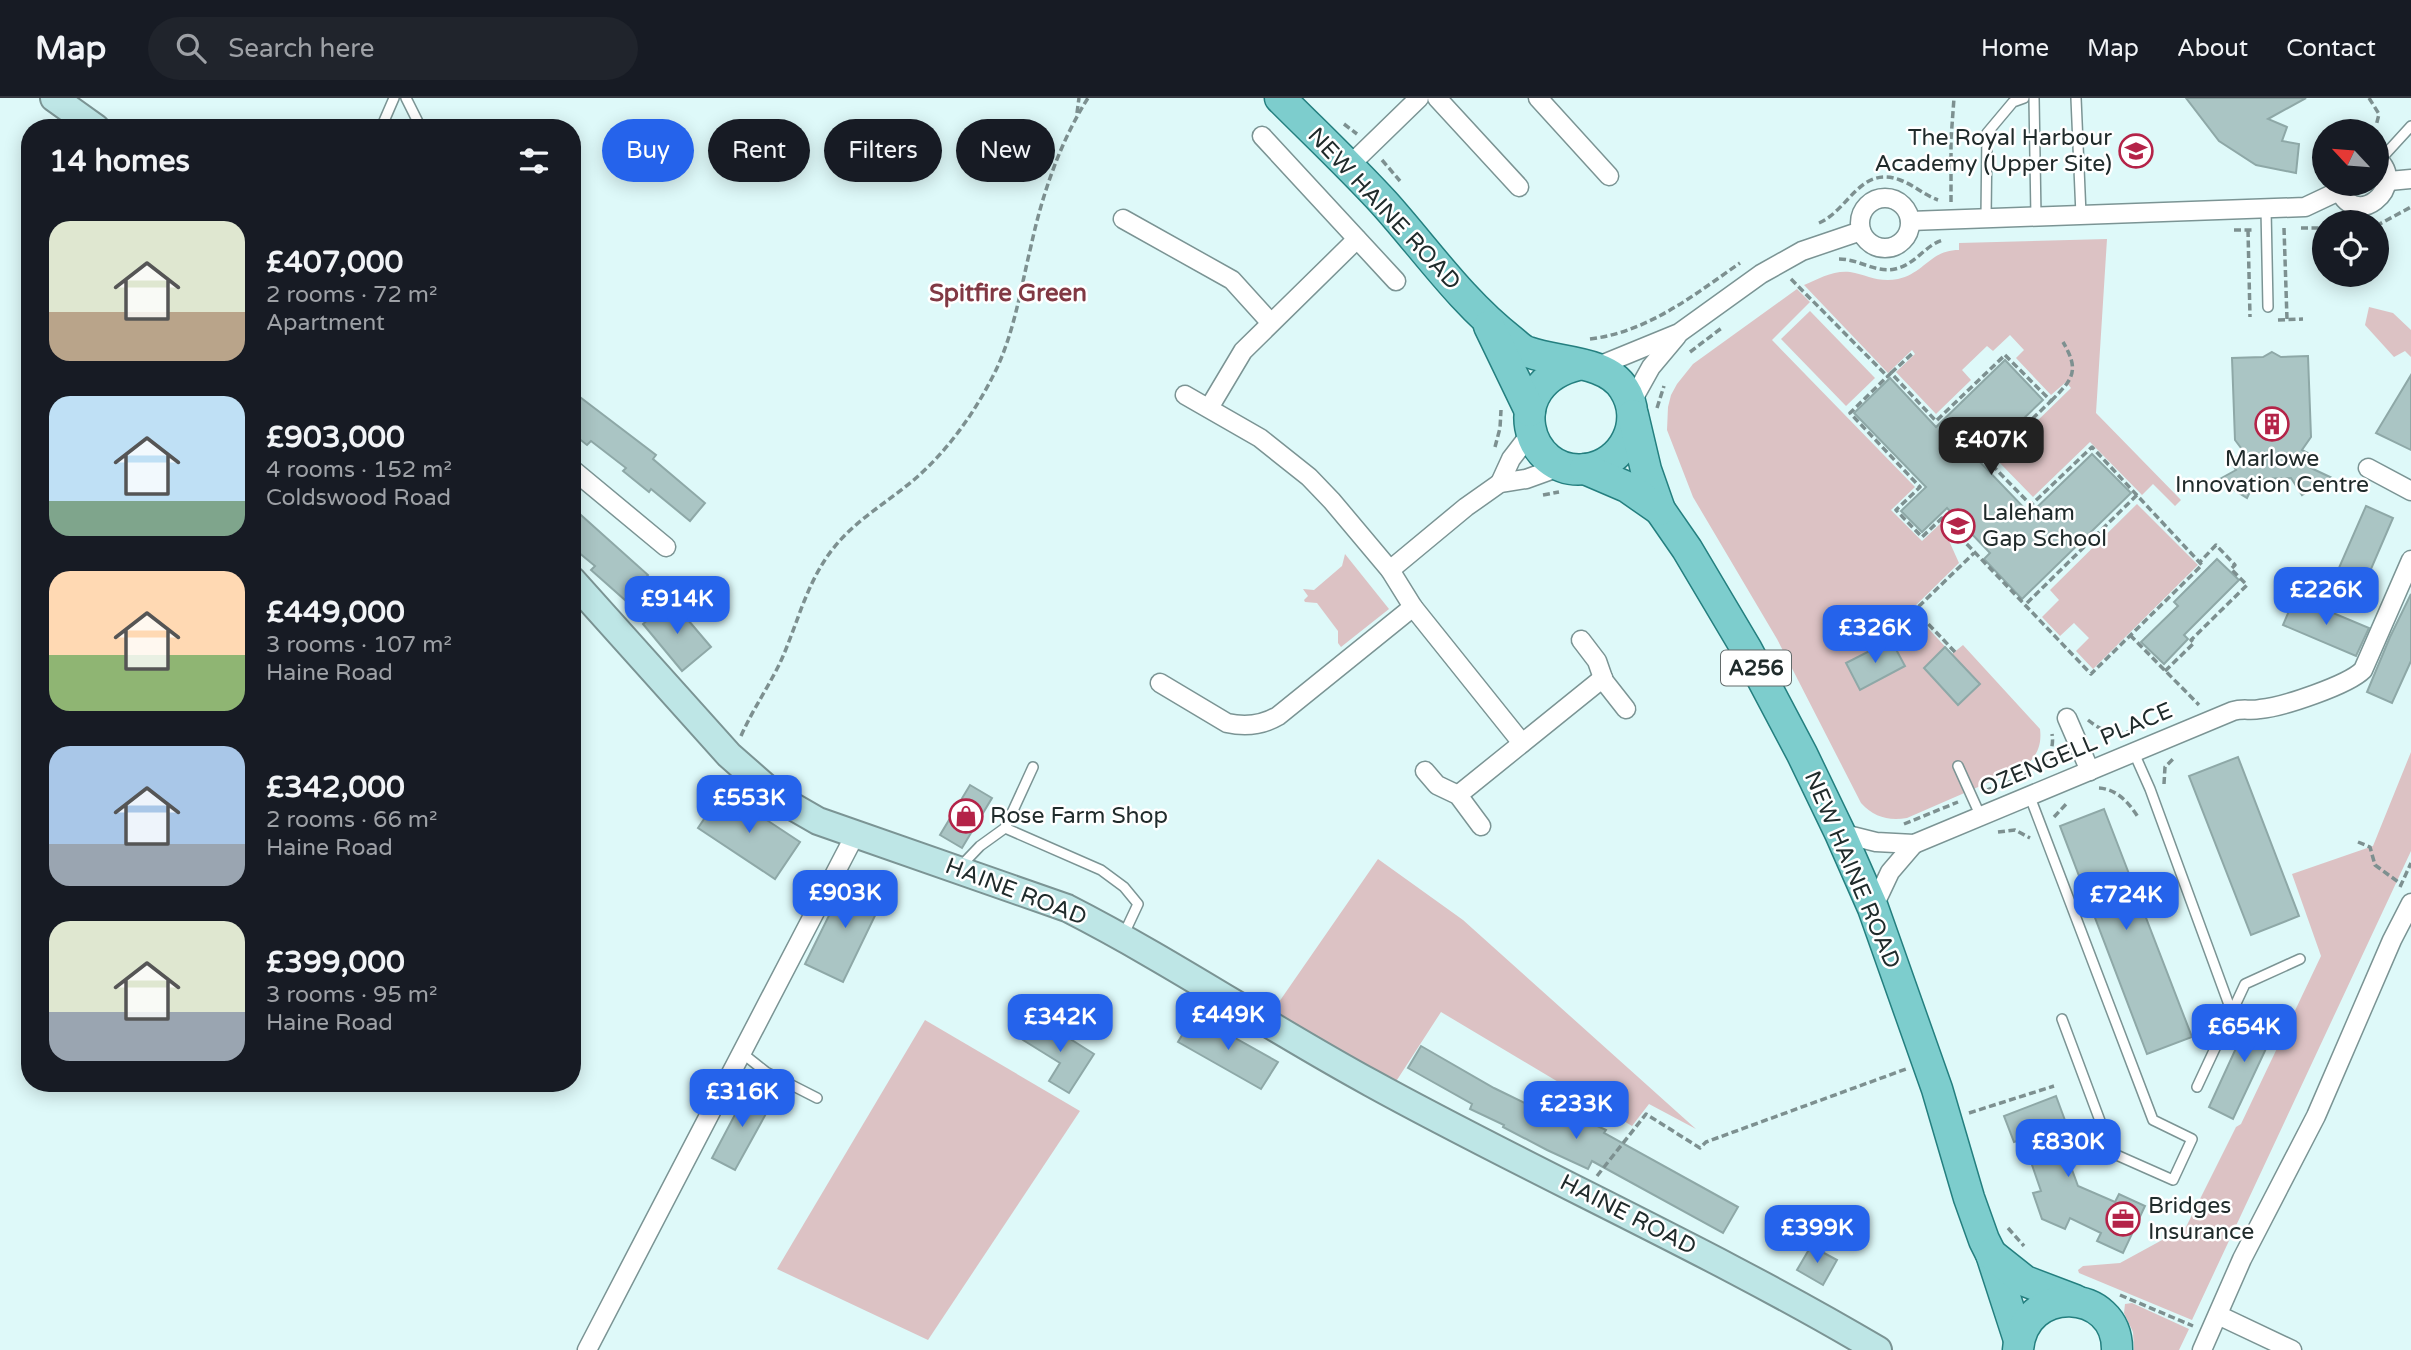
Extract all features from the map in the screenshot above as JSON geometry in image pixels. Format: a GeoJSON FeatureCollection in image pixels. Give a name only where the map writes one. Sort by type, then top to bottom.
{"type":"FeatureCollection","features":[{"type":"Feature","properties":{"kind":"main road","name":"NEW HAINE ROAD"},"geometry":{"type":"LineString","coordinates":[[1280,98],[1383,202],[1487,322],[1525,352],[1585,357],[1612,375],[1641,413],[1646,470],[1660,510],[1687,549],[1747,650],[1802,754],[1873,908],[1937,1089],[2018,1345]]}},
{"type":"Feature","properties":{"kind":"main road","name":"NEW HAINE ROAD"},"geometry":{"type":"LineString","coordinates":[[1487,322],[1543,452],[1569,476],[1627,487],[1660,510]]}},
{"type":"Feature","properties":{"kind":"main road"},"geometry":{"type":"LineString","coordinates":[[1531,422],[1535,394],[1546,379],[1585,357]]}},
{"type":"Feature","properties":{"kind":"main road"},"geometry":{"type":"LineString","coordinates":[[1569,476],[1615,457],[1641,413]]}},
{"type":"Feature","properties":{"kind":"main road","name":"NEW HAINE ROAD"},"geometry":{"type":"LineString","coordinates":[[1991,1254],[2025,1281],[2092,1307],[2105,1316],[2113,1329],[2118,1350]]}},
{"type":"Feature","properties":{"kind":"main road"},"geometry":{"type":"LineString","coordinates":[[2018,1345],[2024,1325],[2034,1313],[2055,1303],[2078,1301]]}},
{"type":"Feature","properties":{"kind":"street"},"geometry":{"type":"LineString","coordinates":[[54,98],[83,119]]}},
{"type":"Feature","properties":{"kind":"street"},"geometry":{"type":"LineString","coordinates":[[1349,167],[1419,98]]}},
{"type":"Feature","properties":{"kind":"street"},"geometry":{"type":"LineString","coordinates":[[1437,98],[1520,187]]}},
{"type":"Feature","properties":{"kind":"street"},"geometry":{"type":"LineString","coordinates":[[1538,98],[1609,176]]}},
{"type":"Feature","properties":{"kind":"street"},"geometry":{"type":"LineString","coordinates":[[1262,136],[1396,281]]}},
{"type":"Feature","properties":{"kind":"street"},"geometry":{"type":"LineString","coordinates":[[2389,181],[2411,179]]}},
{"type":"Feature","properties":{"kind":"street"},"geometry":{"type":"LineString","coordinates":[[1910,221],[1951,211],[1986,219],[2305,207],[2324,196]]}},
{"type":"Feature","properties":{"kind":"street"},"geometry":{"type":"LineString","coordinates":[[2345,196],[2351,203],[2368,205],[2383,196]]}},
{"type":"Feature","properties":{"kind":"street"},"geometry":{"type":"LineString","coordinates":[[1880,198],[1896,201],[1903,206],[1910,221],[1906,237],[1894,247],[1885,249],[1870,244],[1861,231],[1859,222],[1866,207],[1880,198]]}},
{"type":"Feature","properties":{"kind":"street"},"geometry":{"type":"LineString","coordinates":[[1123,219],[1232,279],[1270,322]]}},
{"type":"Feature","properties":{"kind":"street"},"geometry":{"type":"LineString","coordinates":[[1641,413],[1651,367],[1679,333],[1761,274],[1802,251],[1861,231]]}},
{"type":"Feature","properties":{"kind":"street"},"geometry":{"type":"LineString","coordinates":[[1209,408],[1243,351],[1357,239]]}},
{"type":"Feature","properties":{"kind":"street"},"geometry":{"type":"LineString","coordinates":[[1585,357],[1679,333]]}},
{"type":"Feature","properties":{"kind":"street"},"geometry":{"type":"LineString","coordinates":[[1185,395],[1260,438],[1309,477],[1390,569],[1413,607],[1522,743]]}},
{"type":"Feature","properties":{"kind":"street"},"geometry":{"type":"LineString","coordinates":[[1390,569],[1500,483],[1531,422]]}},
{"type":"Feature","properties":{"kind":"street"},"geometry":{"type":"LineString","coordinates":[[2368,468],[2411,491]]}},
{"type":"Feature","properties":{"kind":"street"},"geometry":{"type":"LineString","coordinates":[[1500,483],[1569,476]]}},
{"type":"Feature","properties":{"kind":"street"},"geometry":{"type":"LineString","coordinates":[[581,477],[666,547]]}},
{"type":"Feature","properties":{"kind":"street","name":"OZENGELL PLACE"},"geometry":{"type":"LineString","coordinates":[[1840,833],[1876,842],[1914,844],[2030,797],[2092,780],[2134,753],[2233,711],[2245,707],[2258,710],[2295,700],[2354,678],[2363,670],[2411,560]]}},
{"type":"Feature","properties":{"kind":"street","name":"HAINE ROAD"},"geometry":{"type":"LineString","coordinates":[[581,590],[729,755],[779,798],[818,821],[1067,908],[1122,937],[1370,1083],[1811,1310],[1878,1350]]}},
{"type":"Feature","properties":{"kind":"street"},"geometry":{"type":"LineString","coordinates":[[1160,683],[1227,723],[1238,726],[1259,724],[1278,716],[1413,607]]}},
{"type":"Feature","properties":{"kind":"street"},"geometry":{"type":"LineString","coordinates":[[1581,640],[1597,661],[1603,678],[1626,709]]}},
{"type":"Feature","properties":{"kind":"street"},"geometry":{"type":"LineString","coordinates":[[1458,795],[1603,678]]}},
{"type":"Feature","properties":{"kind":"street"},"geometry":{"type":"LineString","coordinates":[[2071,713],[2092,780]]}},
{"type":"Feature","properties":{"kind":"street"},"geometry":{"type":"LineString","coordinates":[[1425,771],[1437,785],[1458,795],[1481,826]]}},
{"type":"Feature","properties":{"kind":"street"},"geometry":{"type":"LineString","coordinates":[[587,1350],[855,835]]}},
{"type":"Feature","properties":{"kind":"street","name":"OZENGELL PLACE"},"geometry":{"type":"LineString","coordinates":[[1873,908],[1890,872],[1914,844]]}},
{"type":"Feature","properties":{"kind":"street"},"geometry":{"type":"LineString","coordinates":[[2202,1350],[2242,1259],[2316,1116],[2392,940],[2411,903]]}},
{"type":"Feature","properties":{"kind":"street"},"geometry":{"type":"LineString","coordinates":[[2217,1315],[2292,1350]]}},
{"type":"Feature","properties":{"kind":"lane"},"geometry":{"type":"LineString","coordinates":[[385,119],[394,98]]}},
{"type":"Feature","properties":{"kind":"lane"},"geometry":{"type":"LineString","coordinates":[[406,98],[416,119]]}},
{"type":"Feature","properties":{"kind":"lane"},"geometry":{"type":"LineString","coordinates":[[1986,219],[1986,132],[2013,102],[2025,98]]}},
{"type":"Feature","properties":{"kind":"lane"},"geometry":{"type":"LineString","coordinates":[[2034,98],[2036,217]]}},
{"type":"Feature","properties":{"kind":"lane"},"geometry":{"type":"LineString","coordinates":[[2076,98],[2081,215]]}},
{"type":"Feature","properties":{"kind":"lane"},"geometry":{"type":"LineString","coordinates":[[2389,148],[2411,126]]}},
{"type":"Feature","properties":{"kind":"lane"},"geometry":{"type":"LineString","coordinates":[[2266,209],[2268,307]]}},
{"type":"Feature","properties":{"kind":"lane"},"geometry":{"type":"LineString","coordinates":[[2134,753],[2150,789],[2232,1013]]}},
{"type":"Feature","properties":{"kind":"lane"},"geometry":{"type":"LineString","coordinates":[[1958,766],[1981,817]]}},
{"type":"Feature","properties":{"kind":"lane"},"geometry":{"type":"LineString","coordinates":[[959,869],[980,846],[1005,828],[1033,767]]}},
{"type":"Feature","properties":{"kind":"lane"},"geometry":{"type":"LineString","coordinates":[[2030,797],[2153,1119],[2192,1139],[2173,1181],[2112,1153],[2062,1018]]}},
{"type":"Feature","properties":{"kind":"lane"},"geometry":{"type":"LineString","coordinates":[[1005,828],[1091,866],[1124,887],[1138,904],[1122,937]]}},
{"type":"Feature","properties":{"kind":"lane"},"geometry":{"type":"LineString","coordinates":[[2197,1087],[2245,984],[2300,960]]}},
{"type":"Feature","properties":{"kind":"lane"},"geometry":{"type":"LineString","coordinates":[[742,1053],[766,1072],[817,1098]]}},
{"type":"Feature","properties":{"kind":"path"},"geometry":{"type":"LineString","coordinates":[[1077,116],[1079,98]]}},
{"type":"Feature","properties":{"kind":"path"},"geometry":{"type":"LineString","coordinates":[[729,755],[778,666],[808,588],[832,551],[864,516],[909,484],[939,455],[965,422],[993,377],[1016,317],[1042,204],[1077,116],[1088,98]]}},
{"type":"Feature","properties":{"kind":"path"},"geometry":{"type":"LineString","coordinates":[[1833,259],[1849,259],[1882,270],[1897,269],[1912,263],[1938,242],[1952,238],[1951,139],[1954,98]]}},
{"type":"Feature","properties":{"kind":"path"},"geometry":{"type":"LineString","coordinates":[[2369,98],[2379,114],[2378,119]]}},
{"type":"Feature","properties":{"kind":"path"},"geometry":{"type":"LineString","coordinates":[[1341,123],[1370,146],[1403,184]]}},
{"type":"Feature","properties":{"kind":"path"},"geometry":{"type":"LineString","coordinates":[[1811,227],[1839,210],[1862,183],[1882,176],[1897,178],[1951,211]]}},
{"type":"Feature","properties":{"kind":"path"},"geometry":{"type":"LineString","coordinates":[[2389,219],[2411,207]]}},
{"type":"Feature","properties":{"kind":"path"},"geometry":{"type":"LineString","coordinates":[[2284,228],[2287,319]]}},
{"type":"Feature","properties":{"kind":"path"},"geometry":{"type":"LineString","coordinates":[[2248,230],[2250,317]]}},
{"type":"Feature","properties":{"kind":"path"},"geometry":{"type":"LineString","coordinates":[[1585,357],[1592,339],[1626,332],[1671,311],[1740,263]]}},
{"type":"Feature","properties":{"kind":"path"},"geometry":{"type":"LineString","coordinates":[[1797,273],[1788,278],[1801,287],[1937,421],[2005,355],[2051,401]]}},
{"type":"Feature","properties":{"kind":"path"},"geometry":{"type":"LineString","coordinates":[[2278,320],[2303,319]]}},
{"type":"Feature","properties":{"kind":"path"},"geometry":{"type":"LineString","coordinates":[[1682,358],[1731,321]]}},
{"type":"Feature","properties":{"kind":"path"},"geometry":{"type":"LineString","coordinates":[[1914,352],[1850,413],[1920,487],[1896,510],[1922,537],[1942,518],[2091,674],[2202,565],[2155,518],[2092,447],[2031,505],[1988,461],[2068,384],[2073,372],[2073,360],[2063,342]]}},
{"type":"Feature","properties":{"kind":"path"},"geometry":{"type":"LineString","coordinates":[[1641,413],[1657,407],[1670,376]]}},
{"type":"Feature","properties":{"kind":"path"},"geometry":{"type":"LineString","coordinates":[[1532,497],[1569,476]]}},
{"type":"Feature","properties":{"kind":"path"},"geometry":{"type":"LineString","coordinates":[[2027,603],[2137,495]]}},
{"type":"Feature","properties":{"kind":"path"},"geometry":{"type":"LineString","coordinates":[[2165,671],[2194,643],[2191,640],[2247,585],[2231,569],[2235,565],[2216,545],[2199,563]]}},
{"type":"Feature","properties":{"kind":"path"},"geometry":{"type":"LineString","coordinates":[[1955,652],[1915,610],[1973,553]]}},
{"type":"Feature","properties":{"kind":"path"},"geometry":{"type":"LineString","coordinates":[[2130,635],[2199,705]]}},
{"type":"Feature","properties":{"kind":"path"},"geometry":{"type":"LineString","coordinates":[[2186,710],[2208,701]]}},
{"type":"Feature","properties":{"kind":"path"},"geometry":{"type":"LineString","coordinates":[[2071,713],[2088,719],[2107,732],[2137,730]]}},
{"type":"Feature","properties":{"kind":"path"},"geometry":{"type":"LineString","coordinates":[[1901,825],[2041,765],[2050,753],[2053,739],[2051,732]]}},
{"type":"Feature","properties":{"kind":"path"},"geometry":{"type":"LineString","coordinates":[[2167,792],[2164,783],[2165,767],[2178,755]]}},
{"type":"Feature","properties":{"kind":"path"},"geometry":{"type":"LineString","coordinates":[[2092,780],[2128,801],[2138,817]]}},
{"type":"Feature","properties":{"kind":"path"},"geometry":{"type":"LineString","coordinates":[[2054,823],[2054,814],[2071,800]]}},
{"type":"Feature","properties":{"kind":"path"},"geometry":{"type":"LineString","coordinates":[[1987,836],[2000,831],[2015,830],[2033,839]]}},
{"type":"Feature","properties":{"kind":"path"},"geometry":{"type":"LineString","coordinates":[[2358,842],[2370,847],[2375,865],[2401,884]]}},
{"type":"Feature","properties":{"kind":"path"},"geometry":{"type":"LineString","coordinates":[[1584,1192],[1646,1114],[1700,1148],[1706,1142],[1908,1068]]}},
{"type":"Feature","properties":{"kind":"path"},"geometry":{"type":"LineString","coordinates":[[1970,1125],[1967,1114],[2054,1086]]}},
{"type":"Feature","properties":{"kind":"path"},"geometry":{"type":"LineString","coordinates":[[2002,1218],[2009,1230],[2031,1253]]}},
{"type":"Feature","properties":{"kind":"path"},"geometry":{"type":"LineString","coordinates":[[2119,1294],[2195,1327]]}},
{"type":"Feature","properties":{"kind":"shaded area"},"geometry":{"type":"Polygon","coordinates":[[[2107,239],[2096,413],[2181,500],[2175,506],[2153,484],[2142,495],[2090,442],[2033,497],[1997,460],[2071,388],[2066,382],[2051,395],[2016,358],[2024,350],[2010,335],[1993,351],[1987,346],[1962,370],[1971,380],[1936,414],[1896,372],[1915,354],[1912,350],[1888,373],[1804,285],[1838,272],[1879,279],[1898,279],[1915,272],[1941,254],[1959,250],[1959,243],[2107,239]]]}},
{"type":"Feature","properties":{"kind":"shaded area"},"geometry":{"type":"Polygon","coordinates":[[[1797,289],[1810,302],[1772,340],[1915,487],[1891,510],[1922,541],[1941,523],[1959,563],[1911,610],[1952,654],[1963,645],[2040,729],[2038,750],[2024,767],[1907,818],[1882,817],[1861,803],[1777,639],[1693,497],[1667,430],[1671,395],[1693,364],[1797,289]]]}},
{"type":"Feature","properties":{"kind":"shaded area"},"geometry":{"type":"Polygon","coordinates":[[[2369,307],[2393,313],[2411,330],[2411,357],[2405,351],[2394,357],[2365,325],[2369,307]]]}},
{"type":"Feature","properties":{"kind":"shaded area"},"geometry":{"type":"Polygon","coordinates":[[[1810,311],[1875,378],[1846,406],[1781,339],[1810,311]]]}},
{"type":"Feature","properties":{"kind":"shaded area"},"geometry":{"type":"Polygon","coordinates":[[[2137,504],[2198,565],[2093,669],[2076,651],[2089,638],[2074,623],[2060,636],[2042,617],[2059,600],[2050,590],[2137,504]]]}},
{"type":"Feature","properties":{"kind":"shaded area"},"geometry":{"type":"Polygon","coordinates":[[[1345,554],[1389,609],[1341,647],[1338,643],[1338,631],[1317,603],[1305,602],[1308,596],[1303,589],[1314,590],[1342,566],[1345,554]]]}},
{"type":"Feature","properties":{"kind":"shaded area"},"geometry":{"type":"Polygon","coordinates":[[[2411,752],[2411,851],[2192,1320],[2079,1273],[2078,1270],[2083,1266],[2120,1263],[2186,1227],[2236,1127],[2241,1124],[2321,956],[2292,874],[2373,846],[2411,752]]]}},
{"type":"Feature","properties":{"kind":"shaded area"},"geometry":{"type":"Polygon","coordinates":[[[1378,859],[1463,920],[1696,1129],[1649,1104],[1632,1126],[1441,1012],[1395,1083],[1276,1017],[1279,1002],[1378,859]]]}},
{"type":"Feature","properties":{"kind":"shaded area"},"geometry":{"type":"Polygon","coordinates":[[[925,1020],[1080,1111],[928,1340],[777,1269],[925,1020]]]}},
{"type":"Feature","properties":{"kind":"shaded area"},"geometry":{"type":"Polygon","coordinates":[[[2132,1303],[2189,1329],[2179,1350],[2134,1350],[2133,1332],[2124,1313],[2125,1304],[2132,1303]]]}},
{"type":"Feature","properties":{"kind":"building"},"geometry":{"type":"Polygon","coordinates":[[[2186,98],[2306,98],[2268,119],[2287,127],[2282,141],[2299,144],[2296,173],[2256,165],[2219,141],[2186,98]]]}},
{"type":"Feature","properties":{"kind":"building","name":"Marlowe Innovation Centre"},"geometry":{"type":"Polygon","coordinates":[[[2272,352],[2281,357],[2308,356],[2311,437],[2302,450],[2317,458],[2311,468],[2330,477],[2302,495],[2291,478],[2256,479],[2247,498],[2218,480],[2236,470],[2230,461],[2244,452],[2235,440],[2232,358],[2263,357],[2272,352]]]}},
{"type":"Feature","properties":{"kind":"building"},"geometry":{"type":"Polygon","coordinates":[[[2005,360],[2043,400],[1979,461],[2030,514],[2092,454],[2131,493],[2022,599],[1984,559],[1990,553],[1947,508],[1922,532],[1901,511],[1926,487],[1854,413],[1890,378],[1936,427],[2005,360]]]}},
{"type":"Feature","properties":{"kind":"building"},"geometry":{"type":"Polygon","coordinates":[[[2411,375],[2411,450],[2376,433],[2411,375]]]}},
{"type":"Feature","properties":{"kind":"building"},"geometry":{"type":"Polygon","coordinates":[[[581,398],[656,455],[653,459],[705,503],[690,521],[651,489],[649,492],[623,471],[626,468],[591,441],[587,445],[581,440],[581,398]]]}},
{"type":"Feature","properties":{"kind":"building"},"geometry":{"type":"Polygon","coordinates":[[[2366,506],[2393,518],[2362,590],[2335,577],[2366,506]]]}},
{"type":"Feature","properties":{"kind":"building"},"geometry":{"type":"Polygon","coordinates":[[[581,515],[648,575],[625,600],[591,570],[595,566],[581,554],[581,515]]]}},
{"type":"Feature","properties":{"kind":"building"},"geometry":{"type":"Polygon","coordinates":[[[2217,559],[2239,580],[2184,635],[2188,639],[2164,664],[2141,642],[2178,606],[2174,602],[2217,559]]]}},
{"type":"Feature","properties":{"kind":"building"},"geometry":{"type":"Polygon","coordinates":[[[2411,594],[2411,661],[2392,703],[2367,692],[2411,594]]]}},
{"type":"Feature","properties":{"kind":"building"},"geometry":{"type":"Polygon","coordinates":[[[2295,597],[2369,628],[2356,656],[2283,625],[2295,597]]]}},
{"type":"Feature","properties":{"kind":"building"},"geometry":{"type":"Polygon","coordinates":[[[671,600],[711,647],[682,671],[643,624],[671,600]]]}},
{"type":"Feature","properties":{"kind":"building"},"geometry":{"type":"Polygon","coordinates":[[[1891,640],[1905,666],[1860,690],[1846,663],[1891,640]]]}},
{"type":"Feature","properties":{"kind":"building"},"geometry":{"type":"Polygon","coordinates":[[[1945,647],[1980,684],[1958,705],[1924,668],[1945,647]]]}},
{"type":"Feature","properties":{"kind":"building"},"geometry":{"type":"Polygon","coordinates":[[[2238,757],[2299,916],[2251,935],[2189,776],[2238,757]]]}},
{"type":"Feature","properties":{"kind":"building","name":"Rose Farm Shop"},"geometry":{"type":"Polygon","coordinates":[[[970,785],[992,798],[962,848],[940,835],[970,785]]]}},
{"type":"Feature","properties":{"kind":"building"},"geometry":{"type":"Polygon","coordinates":[[[723,791],[800,842],[775,879],[698,828],[723,791]]]}},
{"type":"Feature","properties":{"kind":"building"},"geometry":{"type":"Polygon","coordinates":[[[2104,809],[2192,1037],[2147,1054],[2060,826],[2104,809]]]}},
{"type":"Feature","properties":{"kind":"building"},"geometry":{"type":"Polygon","coordinates":[[[848,877],[885,895],[843,982],[805,964],[848,877]]]}},
{"type":"Feature","properties":{"kind":"building"},"geometry":{"type":"Polygon","coordinates":[[[2254,1009],[2279,1021],[2233,1119],[2209,1107],[2254,1009]]]}},
{"type":"Feature","properties":{"kind":"building"},"geometry":{"type":"Polygon","coordinates":[[[1194,1015],[1278,1062],[1261,1089],[1178,1042],[1194,1015]]]}},
{"type":"Feature","properties":{"kind":"building"},"geometry":{"type":"Polygon","coordinates":[[[1037,1018],[1094,1054],[1069,1093],[1049,1081],[1060,1063],[1023,1040],[1037,1018]]]}},
{"type":"Feature","properties":{"kind":"building"},"geometry":{"type":"Polygon","coordinates":[[[1421,1046],[1494,1088],[1560,1120],[1565,1111],[1606,1130],[1604,1133],[1738,1207],[1723,1233],[1592,1161],[1588,1169],[1547,1150],[1470,1109],[1472,1104],[1408,1068],[1421,1046]]]}},
{"type":"Feature","properties":{"kind":"building"},"geometry":{"type":"Polygon","coordinates":[[[749,1088],[773,1101],[735,1170],[712,1158],[749,1088]]]}},
{"type":"Feature","properties":{"kind":"building"},"geometry":{"type":"Polygon","coordinates":[[[2056,1096],[2066,1123],[2056,1126],[2078,1186],[2115,1202],[2119,1194],[2145,1206],[2123,1253],[2097,1241],[2101,1233],[2070,1218],[2065,1229],[2042,1219],[2033,1193],[2041,1191],[2023,1139],[2014,1142],[2004,1116],[2056,1096]]]}},
{"type":"Feature","properties":{"kind":"building"},"geometry":{"type":"Polygon","coordinates":[[[1811,1246],[1837,1260],[1823,1285],[1797,1270],[1811,1246]]]}},
{"type":"Feature","properties":{"kind":"place","name":"The Royal Harbour Academy (Upper Site)"},"geometry":{"type":"Point","coordinates":[2136,151]}},
{"type":"Feature","properties":{"kind":"place","name":"Marlowe Innovation Centre"},"geometry":{"type":"Point","coordinates":[2272,424]}},
{"type":"Feature","properties":{"kind":"place","name":"Laleham Gap School"},"geometry":{"type":"Point","coordinates":[1958,526]}},
{"type":"Feature","properties":{"kind":"place","name":"Rose Farm Shop"},"geometry":{"type":"Point","coordinates":[966,816]}},
{"type":"Feature","properties":{"kind":"place","name":"Bridges Insurance"},"geometry":{"type":"Point","coordinates":[2123,1219]}},
{"type":"Feature","properties":{"kind":"district","name":"Spitfire Green"},"geometry":{"type":"Point","coordinates":[1008,293]}}]}
